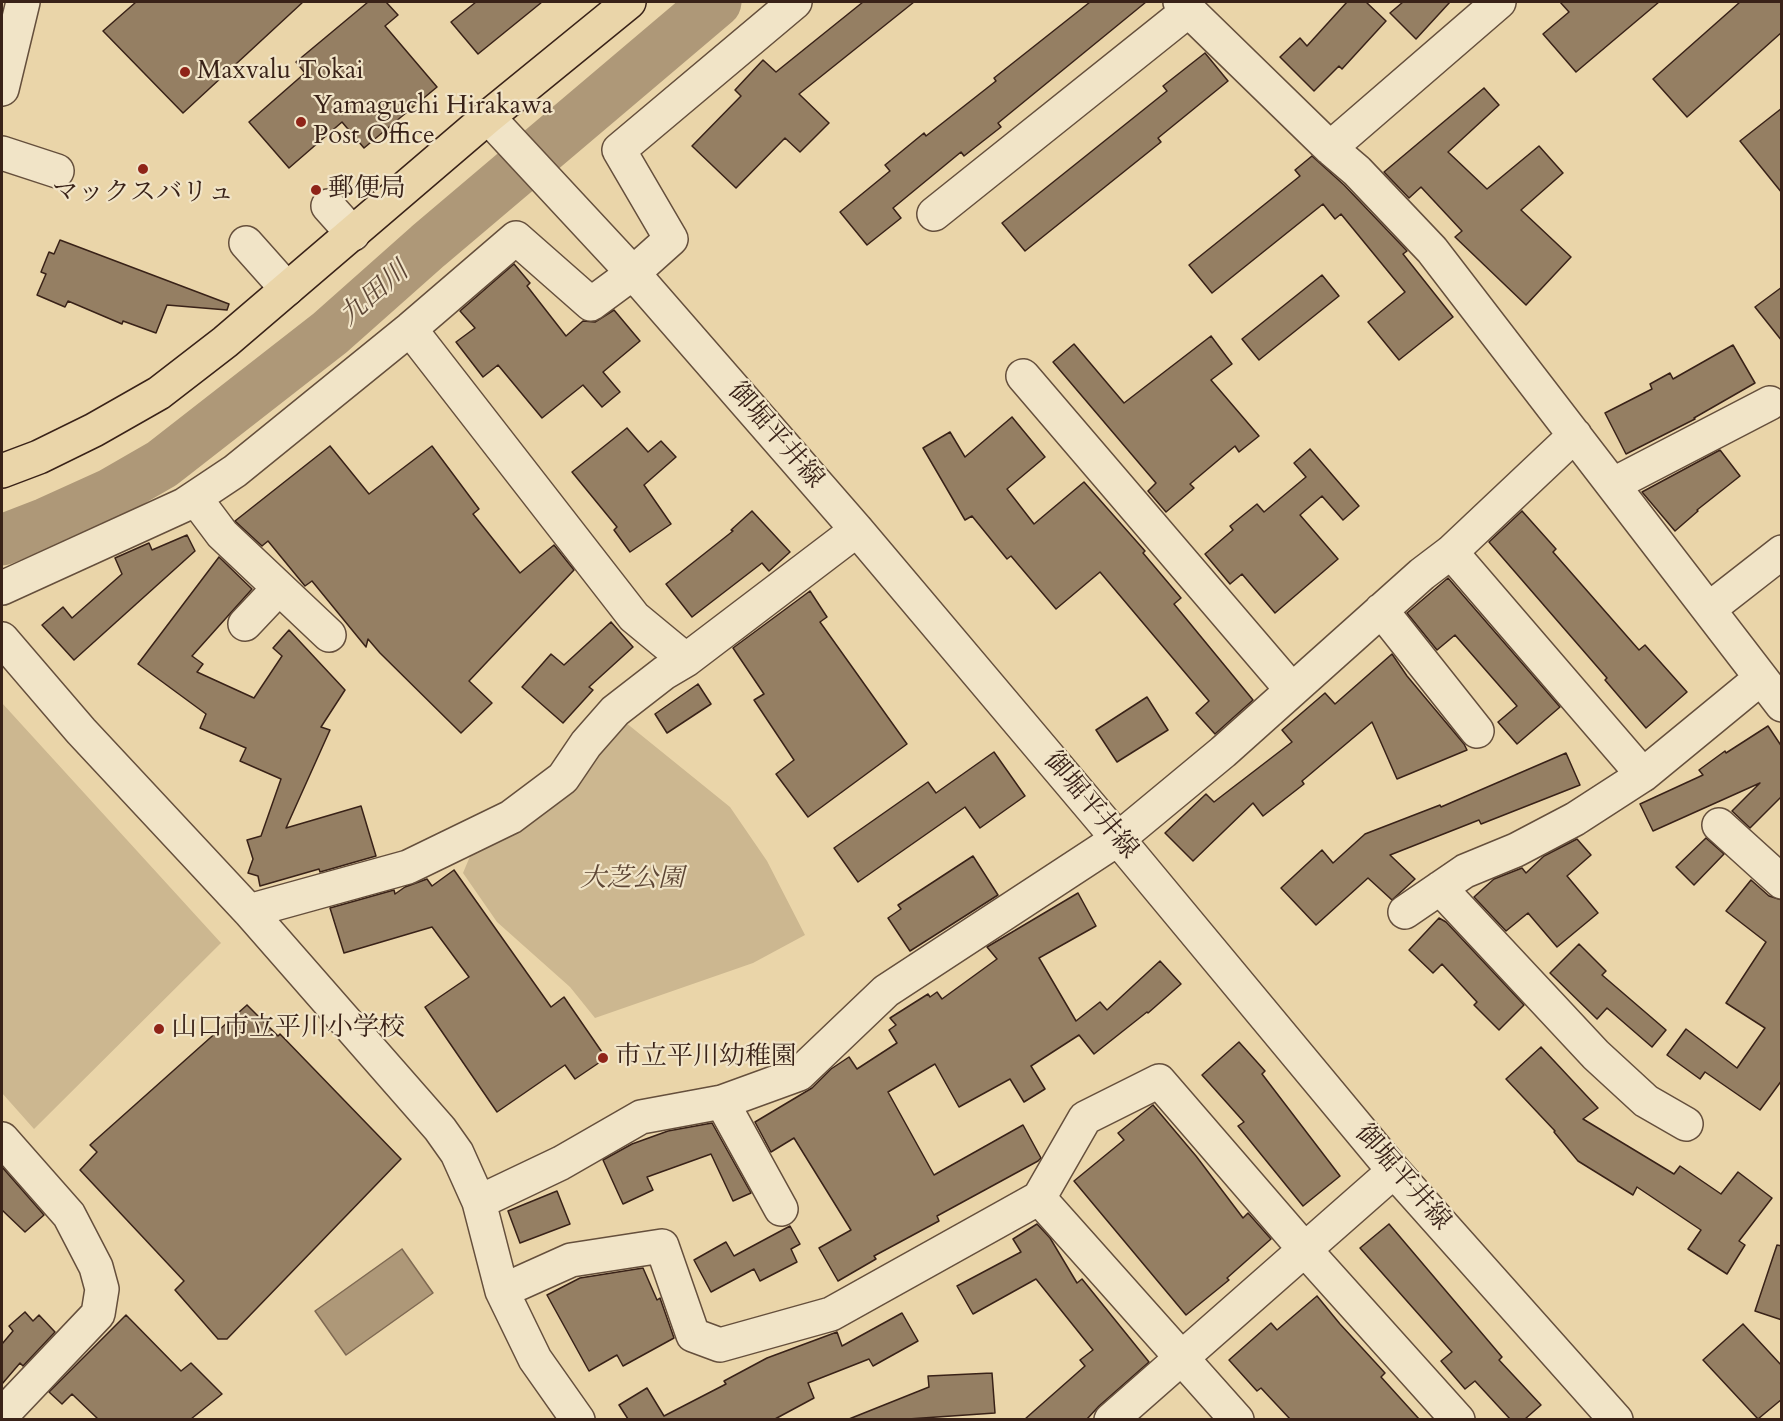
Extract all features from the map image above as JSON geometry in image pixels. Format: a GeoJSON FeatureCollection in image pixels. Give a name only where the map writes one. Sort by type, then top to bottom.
{"type":"FeatureCollection","features":[{"type":"Feature","properties":{"kind":"main road"},"geometry":{"type":"LineString","coordinates":[[2,471],[48,453],[159,393],[225,342],[488,117],[629,2]]}},
{"type":"Feature","properties":{"kind":"street"},"geometry":{"type":"LineString","coordinates":[[2,89],[23,2]]}},
{"type":"Feature","properties":{"kind":"street"},"geometry":{"type":"LineString","coordinates":[[2,588],[184,505],[235,471],[410,329],[516,238],[591,304],[633,273],[671,239],[619,150],[795,2]]}},
{"type":"Feature","properties":{"kind":"street"},"geometry":{"type":"LineString","coordinates":[[1330,148],[1499,2]]}},
{"type":"Feature","properties":{"kind":"street"},"geometry":{"type":"LineString","coordinates":[[934,214],[1184,6],[1330,148],[1357,171],[1432,250],[1782,705]]}},
{"type":"Feature","properties":{"kind":"street","name":"御堀平井線"},"geometry":{"type":"LineString","coordinates":[[488,117],[633,273],[857,530],[1394,1171],[1616,1419]]}},
{"type":"Feature","properties":{"kind":"street"},"geometry":{"type":"LineString","coordinates":[[2,153],[57,171]]}},
{"type":"Feature","properties":{"kind":"street"},"geometry":{"type":"LineString","coordinates":[[328,206],[353,234]]}},
{"type":"Feature","properties":{"kind":"street"},"geometry":{"type":"LineString","coordinates":[[246,243],[287,289]]}},
{"type":"Feature","properties":{"kind":"street"},"geometry":{"type":"LineString","coordinates":[[410,329],[634,617],[686,660]]}},
{"type":"Feature","properties":{"kind":"street"},"geometry":{"type":"LineString","coordinates":[[1023,376],[1292,690]]}},
{"type":"Feature","properties":{"kind":"street"},"geometry":{"type":"LineString","coordinates":[[1614,484],[1770,403]]}},
{"type":"Feature","properties":{"kind":"street"},"geometry":{"type":"LineString","coordinates":[[479,1202],[561,1163],[640,1116],[723,1102],[799,1074],[886,991],[1118,839],[1223,752],[1381,610],[1450,552],[1575,435]]}},
{"type":"Feature","properties":{"kind":"street"},"geometry":{"type":"LineString","coordinates":[[195,498],[222,534],[329,635]]}},
{"type":"Feature","properties":{"kind":"street"},"geometry":{"type":"LineString","coordinates":[[249,911],[408,867],[511,817],[563,778],[586,744],[615,711],[857,530]]}},
{"type":"Feature","properties":{"kind":"street"},"geometry":{"type":"LineString","coordinates":[[1450,552],[1643,775]]}},
{"type":"Feature","properties":{"kind":"street"},"geometry":{"type":"LineString","coordinates":[[1709,609],[1782,552]]}},
{"type":"Feature","properties":{"kind":"street"},"geometry":{"type":"LineString","coordinates":[[245,624],[279,588]]}},
{"type":"Feature","properties":{"kind":"street"},"geometry":{"type":"LineString","coordinates":[[1381,610],[1478,731]]}},
{"type":"Feature","properties":{"kind":"street"},"geometry":{"type":"LineString","coordinates":[[2,639],[81,731],[249,911],[440,1129],[457,1153],[479,1202],[502,1291],[535,1359],[578,1419]]}},
{"type":"Feature","properties":{"kind":"street"},"geometry":{"type":"LineString","coordinates":[[1405,912],[1465,871],[1516,849],[1575,819],[1643,775],[1761,678]]}},
{"type":"Feature","properties":{"kind":"street"},"geometry":{"type":"LineString","coordinates":[[1719,825],[1782,882]]}},
{"type":"Feature","properties":{"kind":"street"},"geometry":{"type":"LineString","coordinates":[[1440,888],[1596,1055],[1646,1101],[1686,1125]]}},
{"type":"Feature","properties":{"kind":"street"},"geometry":{"type":"LineString","coordinates":[[502,1291],[571,1260],[662,1246],[693,1335],[720,1345],[831,1314],[1039,1198],[1085,1118],[1159,1081],[1306,1251],[1458,1419]]}},
{"type":"Feature","properties":{"kind":"street"},"geometry":{"type":"LineString","coordinates":[[723,1102],[781,1209]]}},
{"type":"Feature","properties":{"kind":"street"},"geometry":{"type":"LineString","coordinates":[[2,1139],[69,1215],[96,1267],[102,1289],[98,1314],[2,1415]]}},
{"type":"Feature","properties":{"kind":"street"},"geometry":{"type":"LineString","coordinates":[[1111,1419],[1306,1251],[1394,1171]]}},
{"type":"Feature","properties":{"kind":"street"},"geometry":{"type":"LineString","coordinates":[[1039,1198],[1237,1419]]}},
{"type":"Feature","properties":{"kind":"green space"},"geometry":{"type":"Polygon","coordinates":[[[2,703],[221,943],[34,1129],[2,1093],[2,703]]]}},
{"type":"Feature","properties":{"kind":"green space","name":"大芝公園"},"geometry":{"type":"Polygon","coordinates":[[[620,718],[730,807],[767,861],[805,935],[753,963],[595,1018],[570,987],[497,922],[463,873],[476,842],[620,718]]]}},
{"type":"Feature","properties":{"kind":"shaded area"},"geometry":{"type":"Polygon","coordinates":[[[402,1249],[433,1293],[346,1355],[315,1311],[402,1249]]]}},
{"type":"Feature","properties":{"kind":"building","name":"Maxvalu Tokai"},"geometry":{"type":"Polygon","coordinates":[[[136,2],[303,2],[183,113],[103,31],[136,2]]]}},
{"type":"Feature","properties":{"kind":"building"},"geometry":{"type":"Polygon","coordinates":[[[368,2],[386,2],[398,15],[385,26],[437,87],[364,148],[342,122],[289,168],[249,122],[305,73],[296,62],[368,2]]]}},
{"type":"Feature","properties":{"kind":"building"},"geometry":{"type":"Polygon","coordinates":[[[476,2],[542,2],[478,54],[451,22],[476,2]]]}},
{"type":"Feature","properties":{"kind":"building"},"geometry":{"type":"Polygon","coordinates":[[[863,2],[914,2],[799,94],[829,123],[800,152],[785,138],[736,188],[692,146],[741,96],[735,90],[763,60],[776,72],[863,2]]]}},
{"type":"Feature","properties":{"kind":"building"},"geometry":{"type":"Polygon","coordinates":[[[1090,2],[1146,2],[998,123],[1001,127],[964,156],[961,152],[893,208],[901,218],[867,245],[840,212],[890,171],[885,165],[924,133],[926,136],[996,81],[994,78],[1090,2]]]}},
{"type":"Feature","properties":{"kind":"building"},"geometry":{"type":"Polygon","coordinates":[[[1347,2],[1366,2],[1386,21],[1342,69],[1339,66],[1314,91],[1280,57],[1300,38],[1307,46],[1347,2]]]}},
{"type":"Feature","properties":{"kind":"building"},"geometry":{"type":"Polygon","coordinates":[[[1403,2],[1450,2],[1416,39],[1390,13],[1403,2]]]}},
{"type":"Feature","properties":{"kind":"building"},"geometry":{"type":"Polygon","coordinates":[[[1560,2],[1659,2],[1576,72],[1543,34],[1569,12],[1560,2]]]}},
{"type":"Feature","properties":{"kind":"building"},"geometry":{"type":"Polygon","coordinates":[[[1740,2],[1782,2],[1782,32],[1687,117],[1653,79],[1740,2]]]}},
{"type":"Feature","properties":{"kind":"building"},"geometry":{"type":"Polygon","coordinates":[[[1205,53],[1228,81],[1158,138],[1161,142],[1025,251],[1002,223],[1167,91],[1163,86],[1205,53]]]}},
{"type":"Feature","properties":{"kind":"building"},"geometry":{"type":"Polygon","coordinates":[[[1484,88],[1499,105],[1448,152],[1487,189],[1539,146],[1563,173],[1521,210],[1571,257],[1526,305],[1455,237],[1462,231],[1421,187],[1409,198],[1384,172],[1484,88]]]}},
{"type":"Feature","properties":{"kind":"building"},"geometry":{"type":"Polygon","coordinates":[[[1782,108],[1782,193],[1740,141],[1782,108]]]}},
{"type":"Feature","properties":{"kind":"building"},"geometry":{"type":"Polygon","coordinates":[[[1312,156],[1344,185],[1407,251],[1403,254],[1453,317],[1399,360],[1368,322],[1405,292],[1341,214],[1335,219],[1323,204],[1212,293],[1189,265],[1300,176],[1295,170],[1312,156]]]}},
{"type":"Feature","properties":{"kind":"building"},"geometry":{"type":"Polygon","coordinates":[[[60,240],[229,304],[227,310],[167,305],[156,333],[123,321],[122,324],[68,301],[65,307],[37,295],[46,274],[41,272],[49,252],[54,254],[60,240]]]}},
{"type":"Feature","properties":{"kind":"building"},"geometry":{"type":"Polygon","coordinates":[[[514,264],[530,283],[527,286],[566,336],[583,321],[595,322],[614,310],[640,341],[603,372],[620,392],[602,407],[583,385],[542,418],[498,365],[483,377],[456,342],[475,328],[460,311],[514,264]]]}},
{"type":"Feature","properties":{"kind":"building"},"geometry":{"type":"Polygon","coordinates":[[[1322,275],[1339,296],[1259,360],[1242,339],[1322,275]]]}},
{"type":"Feature","properties":{"kind":"building"},"geometry":{"type":"Polygon","coordinates":[[[1782,287],[1782,341],[1755,307],[1782,287]]]}},
{"type":"Feature","properties":{"kind":"building"},"geometry":{"type":"Polygon","coordinates":[[[1211,336],[1232,364],[1211,380],[1259,436],[1239,452],[1235,446],[1190,484],[1194,488],[1166,512],[1148,491],[1156,483],[1053,362],[1074,344],[1124,403],[1211,336]]]}},
{"type":"Feature","properties":{"kind":"building"},"geometry":{"type":"Polygon","coordinates":[[[1733,345],[1755,383],[1695,419],[1626,454],[1605,413],[1652,389],[1650,384],[1670,373],[1673,379],[1733,345]]]}},
{"type":"Feature","properties":{"kind":"building"},"geometry":{"type":"Polygon","coordinates":[[[1012,417],[1045,457],[1007,489],[1034,524],[1084,482],[1145,551],[1143,553],[1181,598],[1174,604],[1253,700],[1215,734],[1196,713],[1209,701],[1100,572],[1056,609],[1011,556],[1007,559],[972,516],[965,520],[923,448],[950,432],[965,457],[1012,417]]]}},
{"type":"Feature","properties":{"kind":"building"},"geometry":{"type":"Polygon","coordinates":[[[627,428],[648,452],[661,441],[676,457],[644,485],[671,524],[630,552],[614,530],[617,527],[572,472],[627,428]]]}},
{"type":"Feature","properties":{"kind":"building"},"geometry":{"type":"Polygon","coordinates":[[[330,446],[369,494],[432,446],[479,509],[473,514],[520,573],[554,545],[574,570],[469,681],[492,703],[461,733],[368,639],[366,647],[312,581],[305,586],[268,541],[262,546],[235,521],[330,446]]]}},
{"type":"Feature","properties":{"kind":"building"},"geometry":{"type":"Polygon","coordinates":[[[1310,449],[1359,506],[1343,520],[1322,496],[1300,515],[1338,559],[1275,613],[1242,574],[1230,584],[1205,554],[1233,530],[1230,526],[1257,504],[1264,512],[1306,477],[1294,463],[1310,449]]]}},
{"type":"Feature","properties":{"kind":"building"},"geometry":{"type":"Polygon","coordinates":[[[1720,450],[1740,476],[1697,510],[1675,531],[1642,492],[1720,450]]]}},
{"type":"Feature","properties":{"kind":"building"},"geometry":{"type":"Polygon","coordinates":[[[752,511],[790,552],[769,571],[762,563],[692,617],[666,584],[733,531],[731,530],[752,511]]]}},
{"type":"Feature","properties":{"kind":"building"},"geometry":{"type":"Polygon","coordinates":[[[1522,511],[1556,549],[1553,552],[1639,650],[1645,645],[1687,692],[1646,728],[1605,680],[1607,678],[1489,542],[1522,511]]]}},
{"type":"Feature","properties":{"kind":"building"},"geometry":{"type":"Polygon","coordinates":[[[187,535],[195,551],[74,660],[42,625],[63,607],[72,618],[122,574],[115,558],[149,543],[152,550],[187,535]]]}},
{"type":"Feature","properties":{"kind":"building"},"geometry":{"type":"Polygon","coordinates":[[[219,557],[252,589],[192,656],[203,664],[197,672],[254,698],[282,656],[273,648],[289,630],[345,690],[321,727],[330,730],[286,828],[361,806],[376,856],[260,886],[258,876],[248,873],[253,859],[247,840],[261,836],[281,779],[240,761],[246,748],[200,728],[206,714],[138,664],[219,557]]]}},
{"type":"Feature","properties":{"kind":"building"},"geometry":{"type":"Polygon","coordinates":[[[1448,578],[1560,707],[1517,744],[1498,722],[1517,706],[1455,635],[1437,650],[1407,613],[1448,578]]]}},
{"type":"Feature","properties":{"kind":"building"},"geometry":{"type":"Polygon","coordinates":[[[810,591],[827,617],[820,622],[907,744],[808,817],[776,774],[794,760],[754,700],[764,694],[733,648],[810,591]]]}},
{"type":"Feature","properties":{"kind":"building"},"geometry":{"type":"Polygon","coordinates":[[[611,622],[633,647],[589,687],[593,690],[563,723],[522,687],[551,654],[564,665],[611,622]]]}},
{"type":"Feature","properties":{"kind":"building"},"geometry":{"type":"Polygon","coordinates":[[[1392,654],[1467,750],[1397,779],[1372,722],[1302,781],[1304,784],[1263,816],[1253,803],[1193,861],[1165,833],[1206,794],[1214,802],[1292,742],[1282,730],[1325,693],[1335,704],[1392,654]]]}},
{"type":"Feature","properties":{"kind":"building"},"geometry":{"type":"Polygon","coordinates":[[[698,684],[711,704],[667,733],[655,714],[698,684]]]}},
{"type":"Feature","properties":{"kind":"building"},"geometry":{"type":"Polygon","coordinates":[[[1147,697],[1168,730],[1117,762],[1096,730],[1147,697]]]}},
{"type":"Feature","properties":{"kind":"building"},"geometry":{"type":"Polygon","coordinates":[[[1768,726],[1782,747],[1782,796],[1750,828],[1732,811],[1760,783],[1653,831],[1640,804],[1703,775],[1699,770],[1725,751],[1726,753],[1768,726]]]}},
{"type":"Feature","properties":{"kind":"building"},"geometry":{"type":"Polygon","coordinates":[[[994,752],[1025,796],[980,828],[965,807],[858,882],[834,848],[928,782],[936,793],[994,752]]]}},
{"type":"Feature","properties":{"kind":"building"},"geometry":{"type":"Polygon","coordinates":[[[1566,753],[1580,785],[1481,824],[1479,820],[1390,855],[1415,879],[1392,900],[1368,878],[1316,925],[1281,888],[1322,850],[1333,863],[1365,834],[1440,805],[1441,807],[1566,753]]]}},
{"type":"Feature","properties":{"kind":"building"},"geometry":{"type":"Polygon","coordinates":[[[1706,838],[1724,854],[1694,885],[1676,867],[1706,838]]]}},
{"type":"Feature","properties":{"kind":"building"},"geometry":{"type":"Polygon","coordinates":[[[1577,839],[1591,855],[1567,876],[1598,913],[1557,947],[1528,913],[1506,931],[1474,897],[1494,879],[1522,868],[1526,873],[1544,856],[1577,839]]]}},
{"type":"Feature","properties":{"kind":"building"},"geometry":{"type":"Polygon","coordinates":[[[973,856],[998,895],[910,951],[888,918],[901,909],[898,905],[973,856]]]}},
{"type":"Feature","properties":{"kind":"building"},"geometry":{"type":"Polygon","coordinates":[[[454,870],[551,1007],[564,997],[606,1058],[575,1079],[565,1065],[497,1112],[425,1007],[469,977],[432,927],[344,953],[330,908],[394,890],[395,894],[405,887],[427,879],[432,886],[454,870]]]}},
{"type":"Feature","properties":{"kind":"building"},"geometry":{"type":"Polygon","coordinates":[[[1751,880],[1769,896],[1782,900],[1782,1080],[1760,1110],[1705,1072],[1700,1079],[1667,1055],[1686,1029],[1737,1068],[1765,1028],[1726,1003],[1766,942],[1726,911],[1751,880]]]}},
{"type":"Feature","properties":{"kind":"building"},"geometry":{"type":"Polygon","coordinates":[[[1078,893],[1096,926],[1039,958],[1076,1021],[1100,1002],[1107,1010],[1160,961],[1181,984],[1148,1013],[1094,1054],[1079,1035],[1031,1066],[1045,1089],[1024,1102],[1010,1079],[959,1107],[935,1064],[888,1092],[934,1175],[1023,1125],[1041,1158],[937,1216],[939,1221],[874,1256],[876,1259],[838,1281],[819,1248],[851,1230],[794,1138],[771,1152],[755,1122],[812,1088],[831,1069],[849,1057],[857,1069],[897,1043],[889,1030],[896,1025],[890,1018],[928,994],[930,997],[937,992],[942,999],[997,959],[987,947],[1078,893]]]}},
{"type":"Feature","properties":{"kind":"building"},"geometry":{"type":"Polygon","coordinates":[[[1439,918],[1446,922],[1524,1005],[1499,1030],[1474,1005],[1477,1002],[1442,964],[1433,973],[1409,950],[1439,918]]]}},
{"type":"Feature","properties":{"kind":"building"},"geometry":{"type":"Polygon","coordinates":[[[1579,944],[1606,971],[1602,975],[1666,1030],[1652,1047],[1607,1008],[1597,1019],[1550,973],[1579,944]]]}},
{"type":"Feature","properties":{"kind":"building"},"geometry":{"type":"Polygon","coordinates":[[[247,1005],[278,1036],[280,1034],[401,1159],[227,1339],[218,1339],[175,1290],[184,1281],[80,1170],[97,1152],[90,1145],[247,1005]]]}},
{"type":"Feature","properties":{"kind":"building"},"geometry":{"type":"Polygon","coordinates":[[[1239,1042],[1265,1071],[1262,1074],[1340,1176],[1303,1206],[1238,1126],[1244,1122],[1202,1075],[1239,1042]]]}},
{"type":"Feature","properties":{"kind":"building"},"geometry":{"type":"Polygon","coordinates":[[[1541,1047],[1598,1108],[1583,1119],[1674,1174],[1680,1166],[1721,1194],[1738,1172],[1772,1198],[1739,1241],[1745,1245],[1727,1274],[1688,1249],[1701,1230],[1637,1187],[1633,1195],[1578,1161],[1555,1131],[1506,1079],[1541,1047]]]}},
{"type":"Feature","properties":{"kind":"building"},"geometry":{"type":"Polygon","coordinates":[[[1153,1105],[1196,1156],[1243,1218],[1248,1213],[1271,1239],[1227,1278],[1229,1280],[1186,1315],[1074,1181],[1124,1140],[1118,1133],[1153,1105]]]}},
{"type":"Feature","properties":{"kind":"building"},"geometry":{"type":"Polygon","coordinates":[[[712,1123],[751,1193],[733,1201],[711,1154],[647,1177],[653,1190],[623,1204],[603,1160],[632,1144],[668,1131],[712,1123]]]}},
{"type":"Feature","properties":{"kind":"building"},"geometry":{"type":"Polygon","coordinates":[[[2,1167],[44,1215],[25,1232],[2,1210],[2,1167]]]}},
{"type":"Feature","properties":{"kind":"building"},"geometry":{"type":"Polygon","coordinates":[[[557,1191],[570,1224],[520,1243],[508,1211],[557,1191]]]}},
{"type":"Feature","properties":{"kind":"building"},"geometry":{"type":"Polygon","coordinates":[[[1037,1224],[1050,1238],[1077,1283],[1082,1279],[1149,1362],[1087,1419],[1025,1419],[1085,1366],[1080,1360],[1093,1350],[1036,1279],[973,1314],[957,1286],[1021,1252],[1013,1239],[1037,1224]]]}},
{"type":"Feature","properties":{"kind":"building"},"geometry":{"type":"Polygon","coordinates":[[[1389,1224],[1502,1357],[1499,1360],[1541,1405],[1525,1419],[1510,1419],[1475,1381],[1465,1389],[1441,1361],[1452,1352],[1360,1248],[1389,1224]]]}},
{"type":"Feature","properties":{"kind":"building"},"geometry":{"type":"Polygon","coordinates":[[[790,1226],[800,1244],[791,1249],[797,1262],[760,1281],[754,1269],[711,1292],[694,1260],[726,1242],[734,1256],[790,1226]]]}},
{"type":"Feature","properties":{"kind":"building"},"geometry":{"type":"Polygon","coordinates":[[[1777,1245],[1782,1246],[1782,1320],[1755,1311],[1777,1245]]]}},
{"type":"Feature","properties":{"kind":"building"},"geometry":{"type":"Polygon","coordinates":[[[643,1268],[657,1300],[660,1298],[674,1338],[623,1366],[617,1355],[589,1371],[547,1295],[580,1278],[643,1268]]]}},
{"type":"Feature","properties":{"kind":"building"},"geometry":{"type":"Polygon","coordinates":[[[1317,1296],[1385,1373],[1381,1377],[1419,1419],[1290,1419],[1261,1388],[1257,1391],[1229,1360],[1271,1323],[1277,1330],[1317,1296]]]}},
{"type":"Feature","properties":{"kind":"building"},"geometry":{"type":"Polygon","coordinates":[[[25,1312],[33,1321],[39,1315],[55,1332],[23,1366],[20,1363],[2,1384],[2,1344],[13,1331],[9,1326],[25,1312]]]}},
{"type":"Feature","properties":{"kind":"building"},"geometry":{"type":"Polygon","coordinates":[[[902,1313],[918,1341],[873,1366],[869,1359],[808,1383],[814,1398],[775,1419],[628,1419],[619,1405],[647,1388],[664,1416],[726,1384],[724,1381],[767,1358],[837,1332],[842,1346],[902,1313]]]}},
{"type":"Feature","properties":{"kind":"building"},"geometry":{"type":"Polygon","coordinates":[[[126,1315],[181,1371],[191,1363],[222,1394],[191,1419],[98,1419],[72,1394],[62,1404],[49,1392],[126,1315]]]}},
{"type":"Feature","properties":{"kind":"building"},"geometry":{"type":"Polygon","coordinates":[[[1743,1324],[1782,1366],[1782,1399],[1758,1419],[1703,1360],[1743,1324]]]}},
{"type":"Feature","properties":{"kind":"building"},"geometry":{"type":"Polygon","coordinates":[[[992,1373],[995,1413],[908,1419],[849,1419],[929,1387],[928,1376],[992,1373]]]}},
{"type":"Feature","properties":{"kind":"waterway","name":"九田川"},"geometry":{"type":"LineString","coordinates":[[2,540],[110,494],[162,464],[330,333],[428,246],[716,2]]}},
{"type":"Feature","properties":{"kind":"place","name":"Maxvalu Tokai"},"geometry":{"type":"Point","coordinates":[185,72]}},
{"type":"Feature","properties":{"kind":"place","name":"Yamaguchi Hirakawa Post Office"},"geometry":{"type":"Point","coordinates":[301,122]}},
{"type":"Feature","properties":{"kind":"place","name":"マックスバリュ"},"geometry":{"type":"Point","coordinates":[143,169]}},
{"type":"Feature","properties":{"kind":"place","name":"郵便局"},"geometry":{"type":"Point","coordinates":[316,190]}},
{"type":"Feature","properties":{"kind":"place","name":"山口市立平川小学校"},"geometry":{"type":"Point","coordinates":[159,1029]}},
{"type":"Feature","properties":{"kind":"place","name":"市立平川幼稚園"},"geometry":{"type":"Point","coordinates":[603,1058]}}]}
